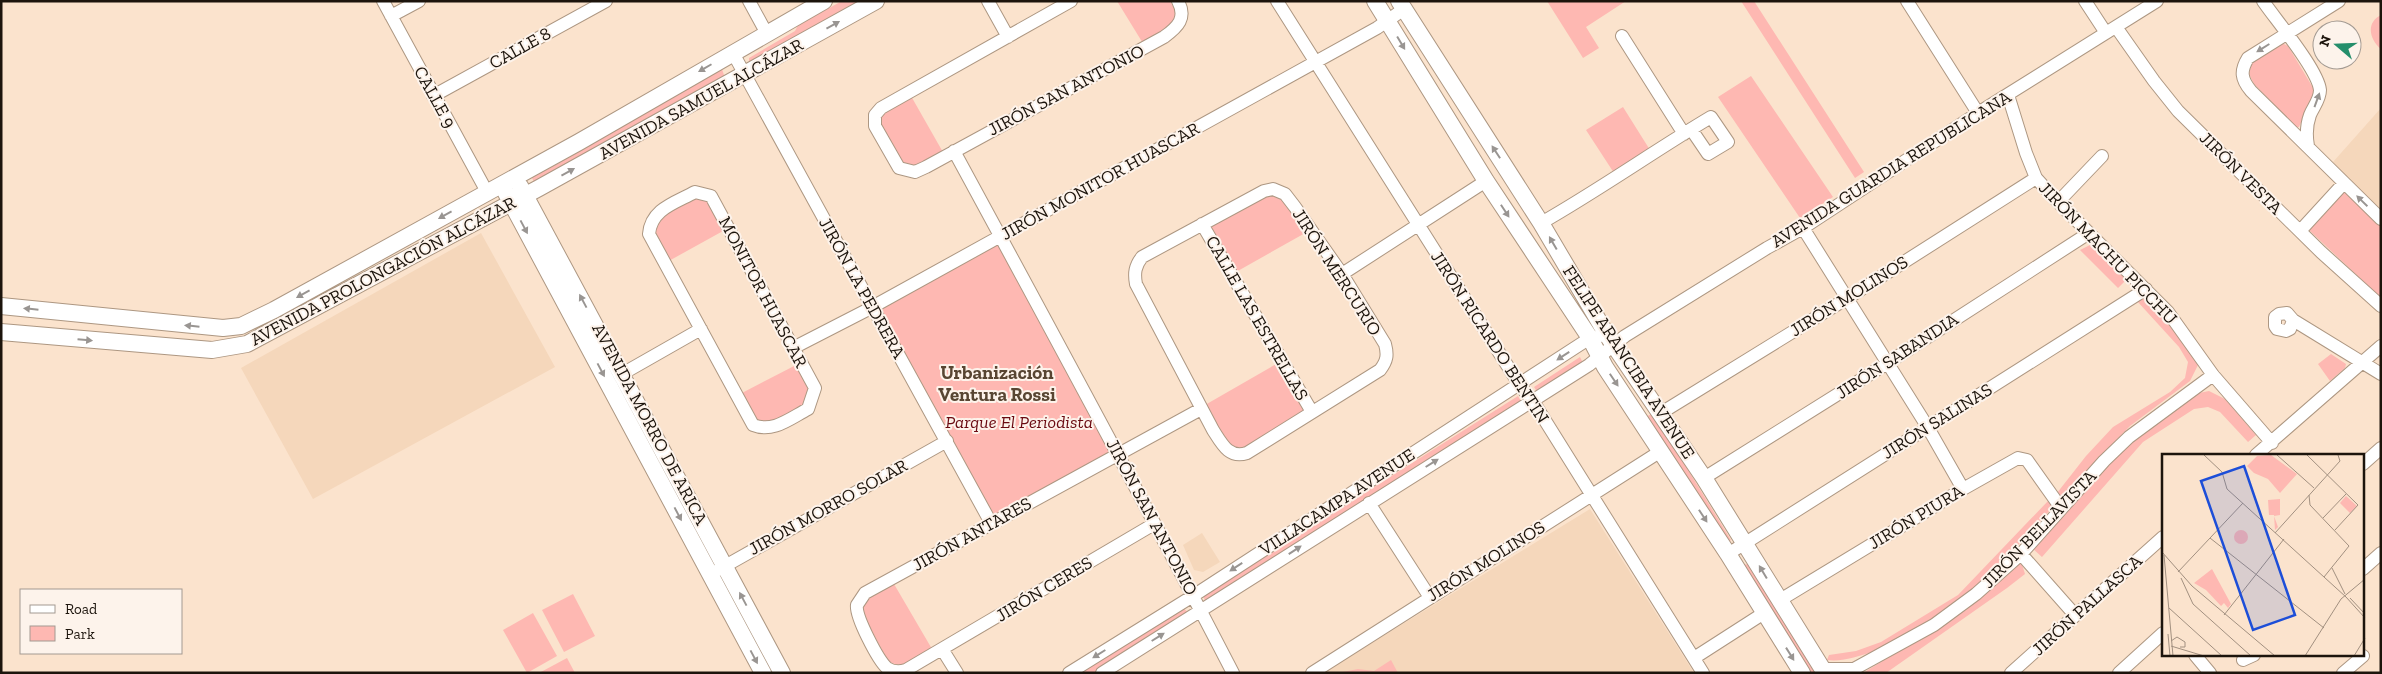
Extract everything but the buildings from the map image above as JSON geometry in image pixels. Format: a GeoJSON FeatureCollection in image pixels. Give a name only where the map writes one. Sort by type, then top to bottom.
{"type":"FeatureCollection","features":[{"type":"Feature","properties":{"kind":"main road","name":"AVENIDA SAMUEL ALCÁZAR"},"geometry":{"type":"LineString","coordinates":[[501,184],[824,1]]}},
{"type":"Feature","properties":{"kind":"main road","name":"AVENIDA SAMUEL ALCÁZAR"},"geometry":{"type":"LineString","coordinates":[[518,199],[876,1]]}},
{"type":"Feature","properties":{"kind":"main road","name":"FELIPE ARANCIBIA AVENUE"},"geometry":{"type":"LineString","coordinates":[[1376,1],[1486,181],[1590,338],[1600,358],[1728,554],[1802,673]]}},
{"type":"Feature","properties":{"kind":"main road","name":"FELIPE ARANCIBIA AVENUE"},"geometry":{"type":"LineString","coordinates":[[1401,5],[1704,478],[1824,671]]}},
{"type":"Feature","properties":{"kind":"main road","name":"AVENIDA MORRO DE ARICA"},"geometry":{"type":"LineString","coordinates":[[501,184],[518,199],[622,374],[726,565],[782,673]]}},
{"type":"Feature","properties":{"kind":"main road","name":"AVENIDA PROLONGACIÓN ALCÁZAR"},"geometry":{"type":"LineString","coordinates":[[1,306],[223,328],[241,326],[347,270],[501,184]]}},
{"type":"Feature","properties":{"kind":"main road","name":"AVENIDA MORRO DE ARICA"},"geometry":{"type":"LineString","coordinates":[[518,199],[710,575],[763,673]]}},
{"type":"Feature","properties":{"kind":"main road","name":"AVENIDA PROLONGACIÓN ALCÁZAR"},"geometry":{"type":"LineString","coordinates":[[1,332],[186,349],[212,350],[234,348],[247,344],[356,287],[518,199]]}},
{"type":"Feature","properties":{"kind":"main road"},"geometry":{"type":"LineString","coordinates":[[347,270],[356,287]]}},
{"type":"Feature","properties":{"kind":"street","name":"CALLE 9"},"geometry":{"type":"LineString","coordinates":[[383,1],[433,96],[501,184]]}},
{"type":"Feature","properties":{"kind":"street"},"geometry":{"type":"LineString","coordinates":[[391,16],[419,1]]}},
{"type":"Feature","properties":{"kind":"street","name":"CALLE 8"},"geometry":{"type":"LineString","coordinates":[[433,96],[606,1]]}},
{"type":"Feature","properties":{"kind":"street"},"geometry":{"type":"LineString","coordinates":[[749,1],[767,34]]}},
{"type":"Feature","properties":{"kind":"street"},"geometry":{"type":"LineString","coordinates":[[988,1],[1008,37],[1071,1]]}},
{"type":"Feature","properties":{"kind":"street","name":"JIRÓN SAN ANTONIO"},"geometry":{"type":"LineString","coordinates":[[1008,37],[881,108],[876,115],[875,126],[899,168],[915,172],[1164,37],[1176,28],[1182,18],[1182,8],[1178,1]]}},
{"type":"Feature","properties":{"kind":"street","name":"JIRÓN RICARDO BENTIN"},"geometry":{"type":"LineString","coordinates":[[1277,1],[1519,384],[1533,401],[1703,673]]}},
{"type":"Feature","properties":{"kind":"street"},"geometry":{"type":"LineString","coordinates":[[1907,1],[1978,114]]}},
{"type":"Feature","properties":{"kind":"street","name":"JIRÓN VESTA"},"geometry":{"type":"LineString","coordinates":[[2085,1],[2178,111],[2300,231],[2381,306]]}},
{"type":"Feature","properties":{"kind":"street","name":"AVENIDA GUARDIA REPUBLICANA"},"geometry":{"type":"LineString","coordinates":[[1615,339],[1802,228],[2157,1]]}},
{"type":"Feature","properties":{"kind":"street"},"geometry":{"type":"LineString","coordinates":[[2263,1],[2314,74],[2320,92],[2307,125],[2308,146]]}},
{"type":"Feature","properties":{"kind":"street"},"geometry":{"type":"LineString","coordinates":[[2339,1],[2248,58],[2242,76],[2251,91],[2381,219]]}},
{"type":"Feature","properties":{"kind":"street","name":"JIRÓN MONITOR HUASCAR"},"geometry":{"type":"LineString","coordinates":[[793,348],[872,307],[1388,21],[1401,5]]}},
{"type":"Feature","properties":{"kind":"street"},"geometry":{"type":"LineString","coordinates":[[1541,223],[1688,131],[1622,36]]}},
{"type":"Feature","properties":{"kind":"street","name":"JIRÓN LA PEDRERA"},"geometry":{"type":"LineString","coordinates":[[733,52],[991,523]]}},
{"type":"Feature","properties":{"kind":"street","name":"JIRÓN MACHU PICCHU"},"geometry":{"type":"LineString","coordinates":[[2008,95],[2036,178],[2088,233],[2146,288],[2178,326],[2214,375],[2272,443]]}},
{"type":"Feature","properties":{"kind":"street","name":"JIRÓN SAN ANTONIO"},"geometry":{"type":"LineString","coordinates":[[954,151],[1119,453],[1154,524],[1233,673]]}},
{"type":"Feature","properties":{"kind":"street"},"geometry":{"type":"LineString","coordinates":[[2058,202],[2102,156]]}},
{"type":"Feature","properties":{"kind":"street","name":"JIRÓN MOLINOS"},"geometry":{"type":"LineString","coordinates":[[1661,413],[1846,299],[2036,178]]}},
{"type":"Feature","properties":{"kind":"street"},"geometry":{"type":"LineString","coordinates":[[1342,274],[1486,181]]}},
{"type":"Feature","properties":{"kind":"street"},"geometry":{"type":"LineString","coordinates":[[2300,231],[2344,183]]}},
{"type":"Feature","properties":{"kind":"street","name":"JIRÓN MERCURIO"},"geometry":{"type":"LineString","coordinates":[[1202,224],[1264,191],[1278,190],[1285,194],[1342,274],[1385,344],[1387,358],[1380,370],[1312,412]]}},
{"type":"Feature","properties":{"kind":"street","name":"MONITOR HUASCAR"},"geometry":{"type":"LineString","coordinates":[[694,192],[711,196],[793,348],[815,388],[808,409],[772,428],[762,429],[752,425],[649,234],[650,223],[654,215],[694,192]]}},
{"type":"Feature","properties":{"kind":"street"},"geometry":{"type":"LineString","coordinates":[[1202,224],[1142,257],[1137,264],[1134,274],[1136,284],[1201,409],[1223,445],[1229,452],[1240,455],[1247,453],[1312,412]]}},
{"type":"Feature","properties":{"kind":"street","name":"CALLE LAS ESTRELLAS"},"geometry":{"type":"LineString","coordinates":[[1202,224],[1312,412]]}},
{"type":"Feature","properties":{"kind":"street"},"geometry":{"type":"LineString","coordinates":[[1802,228],[1886,364],[1927,426],[1963,489]]}},
{"type":"Feature","properties":{"kind":"street","name":"JIRÓN SABANDIA"},"geometry":{"type":"LineString","coordinates":[[1704,478],[1886,364],[2088,233]]}},
{"type":"Feature","properties":{"kind":"street","name":"JIRÓN SALINAS"},"geometry":{"type":"LineString","coordinates":[[1728,554],[2146,288]]}},
{"type":"Feature","properties":{"kind":"street"},"geometry":{"type":"LineString","coordinates":[[2293,320],[2381,374]]}},
{"type":"Feature","properties":{"kind":"street"},"geometry":{"type":"LineString","coordinates":[[622,374],[701,330]]}},
{"type":"Feature","properties":{"kind":"street","name":"VILLACAMPA AVENUE"},"geometry":{"type":"LineString","coordinates":[[1068,673],[1193,596],[1590,338],[1615,339]]}},
{"type":"Feature","properties":{"kind":"street","name":"VILLACAMPA AVENUE"},"geometry":{"type":"LineString","coordinates":[[1102,673],[1600,358],[1615,339]]}},
{"type":"Feature","properties":{"kind":"street"},"geometry":{"type":"LineString","coordinates":[[2257,454],[2381,346]]}},
{"type":"Feature","properties":{"kind":"street","name":"JIRÓN BELLAVISTA"},"geometry":{"type":"LineString","coordinates":[[1824,671],[1853,671],[1918,635],[1949,615],[2021,554],[2061,508],[2129,437],[2214,375]]}},
{"type":"Feature","properties":{"kind":"street","name":"JIRÓN ANTARES"},"geometry":{"type":"LineString","coordinates":[[938,651],[906,670],[894,671],[888,668],[883,663],[857,617],[856,605],[865,593],[1201,409]]}},
{"type":"Feature","properties":{"kind":"street","name":"JIRÓN MORRO SOLAR"},"geometry":{"type":"LineString","coordinates":[[710,575],[947,441]]}},
{"type":"Feature","properties":{"kind":"street","name":"JIRÓN MOLINOS"},"geometry":{"type":"LineString","coordinates":[[1312,673],[1429,596],[1661,450]]}},
{"type":"Feature","properties":{"kind":"street"},"geometry":{"type":"LineString","coordinates":[[2364,463],[2380,451]]}},
{"type":"Feature","properties":{"kind":"street","name":"JIRÓN PIURA"},"geometry":{"type":"LineString","coordinates":[[1780,600],[1963,489],[2018,458],[2027,460],[2061,508]]}},
{"type":"Feature","properties":{"kind":"street"},"geometry":{"type":"LineString","coordinates":[[1369,503],[1429,596]]}},
{"type":"Feature","properties":{"kind":"street","name":"JIRÓN CERES"},"geometry":{"type":"LineString","coordinates":[[938,651],[1154,524]]}},
{"type":"Feature","properties":{"kind":"street","name":"JIRÓN PALLASCA"},"geometry":{"type":"LineString","coordinates":[[2011,673],[2162,538]]}},
{"type":"Feature","properties":{"kind":"street"},"geometry":{"type":"LineString","coordinates":[[2364,567],[2381,553]]}},
{"type":"Feature","properties":{"kind":"street"},"geometry":{"type":"LineString","coordinates":[[2021,554],[2076,614]]}},
{"type":"Feature","properties":{"kind":"street"},"geometry":{"type":"LineString","coordinates":[[1694,658],[1764,613]]}},
{"type":"Feature","properties":{"kind":"street"},"geometry":{"type":"LineString","coordinates":[[2119,673],[2162,634]]}},
{"type":"Feature","properties":{"kind":"street"},"geometry":{"type":"LineString","coordinates":[[938,651],[957,673]]}},
{"type":"Feature","properties":{"kind":"street"},"geometry":{"type":"LineString","coordinates":[[2196,656],[2209,672]]}},
{"type":"Feature","properties":{"kind":"street"},"geometry":{"type":"LineString","coordinates":[[2344,673],[2363,656]]}},
{"type":"Feature","properties":{"kind":"shaded area"},"geometry":{"type":"Polygon","coordinates":[[[2381,108],[2381,211],[2333,162],[2381,108]]]}},
{"type":"Feature","properties":{"kind":"shaded area"},"geometry":{"type":"Polygon","coordinates":[[[481,233],[555,367],[313,499],[241,368],[481,233]]]}},
{"type":"Feature","properties":{"kind":"shaded area"},"geometry":{"type":"Polygon","coordinates":[[[1590,509],[1694,673],[1323,673],[1590,509]]]}},
{"type":"Feature","properties":{"kind":"shaded area"},"geometry":{"type":"Polygon","coordinates":[[[1202,533],[1220,562],[1203,572],[1194,570],[1183,545],[1202,533]]]}},
{"type":"Feature","properties":{"kind":"green space"},"geometry":{"type":"Polygon","coordinates":[[[842,1],[865,1],[752,63],[749,62],[749,58],[795,31],[798,25],[842,1]]]}},
{"type":"Feature","properties":{"kind":"green space"},"geometry":{"type":"Polygon","coordinates":[[[1117,1],[1170,1],[1176,12],[1173,26],[1144,45],[1117,1]]]}},
{"type":"Feature","properties":{"kind":"green space"},"geometry":{"type":"Polygon","coordinates":[[[1547,1],[1626,1],[1586,27],[1599,48],[1583,58],[1547,1]]]}},
{"type":"Feature","properties":{"kind":"green space"},"geometry":{"type":"Polygon","coordinates":[[[1741,1],[1754,1],[1864,172],[1855,178],[1741,1]]]}},
{"type":"Feature","properties":{"kind":"green space"},"geometry":{"type":"Polygon","coordinates":[[[2381,15],[2381,49],[2374,41],[2371,27],[2376,18],[2381,15]]]}},
{"type":"Feature","properties":{"kind":"green space"},"geometry":{"type":"Polygon","coordinates":[[[2280,42],[2288,46],[2315,91],[2299,127],[2296,127],[2254,84],[2249,74],[2252,62],[2280,42]]]}},
{"type":"Feature","properties":{"kind":"green space"},"geometry":{"type":"Polygon","coordinates":[[[722,69],[725,78],[534,182],[532,178],[577,153],[584,146],[722,69]]]}},
{"type":"Feature","properties":{"kind":"green space"},"geometry":{"type":"Polygon","coordinates":[[[1751,76],[1833,197],[1800,218],[1718,97],[1751,76]]]}},
{"type":"Feature","properties":{"kind":"green space"},"geometry":{"type":"Polygon","coordinates":[[[911,96],[944,154],[905,169],[879,130],[879,116],[911,96]]]}},
{"type":"Feature","properties":{"kind":"green space"},"geometry":{"type":"Polygon","coordinates":[[[1623,107],[1650,150],[1614,173],[1586,130],[1623,107]]]}},
{"type":"Feature","properties":{"kind":"green space"},"geometry":{"type":"Polygon","coordinates":[[[2344,192],[2348,193],[2381,225],[2381,298],[2310,231],[2310,227],[2344,192]]]}},
{"type":"Feature","properties":{"kind":"green space"},"geometry":{"type":"Polygon","coordinates":[[[1264,193],[1277,193],[1307,232],[1236,272],[1211,228],[1212,224],[1264,193]]]}},
{"type":"Feature","properties":{"kind":"green space"},"geometry":{"type":"Polygon","coordinates":[[[695,195],[707,199],[723,231],[667,262],[653,232],[657,218],[695,195]]]}},
{"type":"Feature","properties":{"kind":"green space"},"geometry":{"type":"Polygon","coordinates":[[[2092,244],[2127,279],[2118,288],[2080,250],[2092,244]]]}},
{"type":"Feature","properties":{"kind":"green space","name":"Parque El Periodista"},"geometry":{"type":"Polygon","coordinates":[[[997,245],[1001,247],[1112,449],[1110,455],[997,516],[990,515],[879,309],[997,245]]]}},
{"type":"Feature","properties":{"kind":"green space"},"geometry":{"type":"Polygon","coordinates":[[[2148,294],[2189,345],[2198,365],[2190,381],[2130,426],[2062,496],[2057,493],[2086,456],[2113,427],[2170,392],[2185,378],[2188,362],[2179,347],[2137,301],[2148,294]]]}},
{"type":"Feature","properties":{"kind":"green space"},"geometry":{"type":"Polygon","coordinates":[[[2331,354],[2346,364],[2345,368],[2330,381],[2318,364],[2331,354]]]}},
{"type":"Feature","properties":{"kind":"green space"},"geometry":{"type":"Polygon","coordinates":[[[1580,357],[1583,363],[1538,393],[1534,387],[1580,357]]]}},
{"type":"Feature","properties":{"kind":"green space"},"geometry":{"type":"Polygon","coordinates":[[[1278,363],[1304,409],[1302,413],[1243,452],[1230,450],[1205,405],[1278,363]]]}},
{"type":"Feature","properties":{"kind":"green space"},"geometry":{"type":"Polygon","coordinates":[[[798,364],[812,388],[810,401],[777,424],[755,423],[740,394],[798,364]]]}},
{"type":"Feature","properties":{"kind":"green space"},"geometry":{"type":"Polygon","coordinates":[[[2209,391],[2225,399],[2256,435],[2248,442],[2220,412],[2208,407],[2194,409],[2143,442],[2042,557],[2031,547],[2100,469],[2148,424],[2194,394],[2209,391]]]}},
{"type":"Feature","properties":{"kind":"green space"},"geometry":{"type":"Polygon","coordinates":[[[1518,396],[1522,403],[1205,601],[1203,595],[1518,396]]]}},
{"type":"Feature","properties":{"kind":"green space"},"geometry":{"type":"Polygon","coordinates":[[[1653,413],[1731,540],[1727,543],[1646,417],[1653,413]]]}},
{"type":"Feature","properties":{"kind":"green space"},"geometry":{"type":"Polygon","coordinates":[[[2048,501],[2053,507],[1993,571],[1973,590],[1928,625],[1903,639],[1875,651],[1857,657],[1827,660],[1829,655],[1856,651],[1881,642],[1958,595],[2048,501]]]}},
{"type":"Feature","properties":{"kind":"green space"},"geometry":{"type":"Polygon","coordinates":[[[2021,561],[2025,574],[2007,588],[1886,673],[1863,673],[1966,610],[2021,561]]]}},
{"type":"Feature","properties":{"kind":"green space"},"geometry":{"type":"Polygon","coordinates":[[[1749,564],[1817,673],[1808,673],[1742,565],[1749,564]]]}},
{"type":"Feature","properties":{"kind":"green space"},"geometry":{"type":"Polygon","coordinates":[[[894,584],[932,649],[910,662],[900,665],[888,661],[863,615],[865,604],[872,595],[894,584]]]}},
{"type":"Feature","properties":{"kind":"green space"},"geometry":{"type":"Polygon","coordinates":[[[573,594],[595,636],[564,652],[542,610],[573,594]]]}},
{"type":"Feature","properties":{"kind":"green space"},"geometry":{"type":"Polygon","coordinates":[[[1183,608],[1189,613],[1093,673],[1078,673],[1183,608]]]}},
{"type":"Feature","properties":{"kind":"green space"},"geometry":{"type":"Polygon","coordinates":[[[533,613],[557,656],[527,673],[503,630],[533,613]]]}},
{"type":"Feature","properties":{"kind":"green space"},"geometry":{"type":"Polygon","coordinates":[[[567,658],[575,673],[539,673],[567,658]]]}},
{"type":"Feature","properties":{"kind":"green space"},"geometry":{"type":"Polygon","coordinates":[[[1391,660],[1398,673],[1338,673],[1358,669],[1374,671],[1391,660]]]}},
{"type":"Feature","properties":{"kind":"district","name":"Urbanización Ventura Rossi"},"geometry":{"type":"Point","coordinates":[997,383]}}]}
